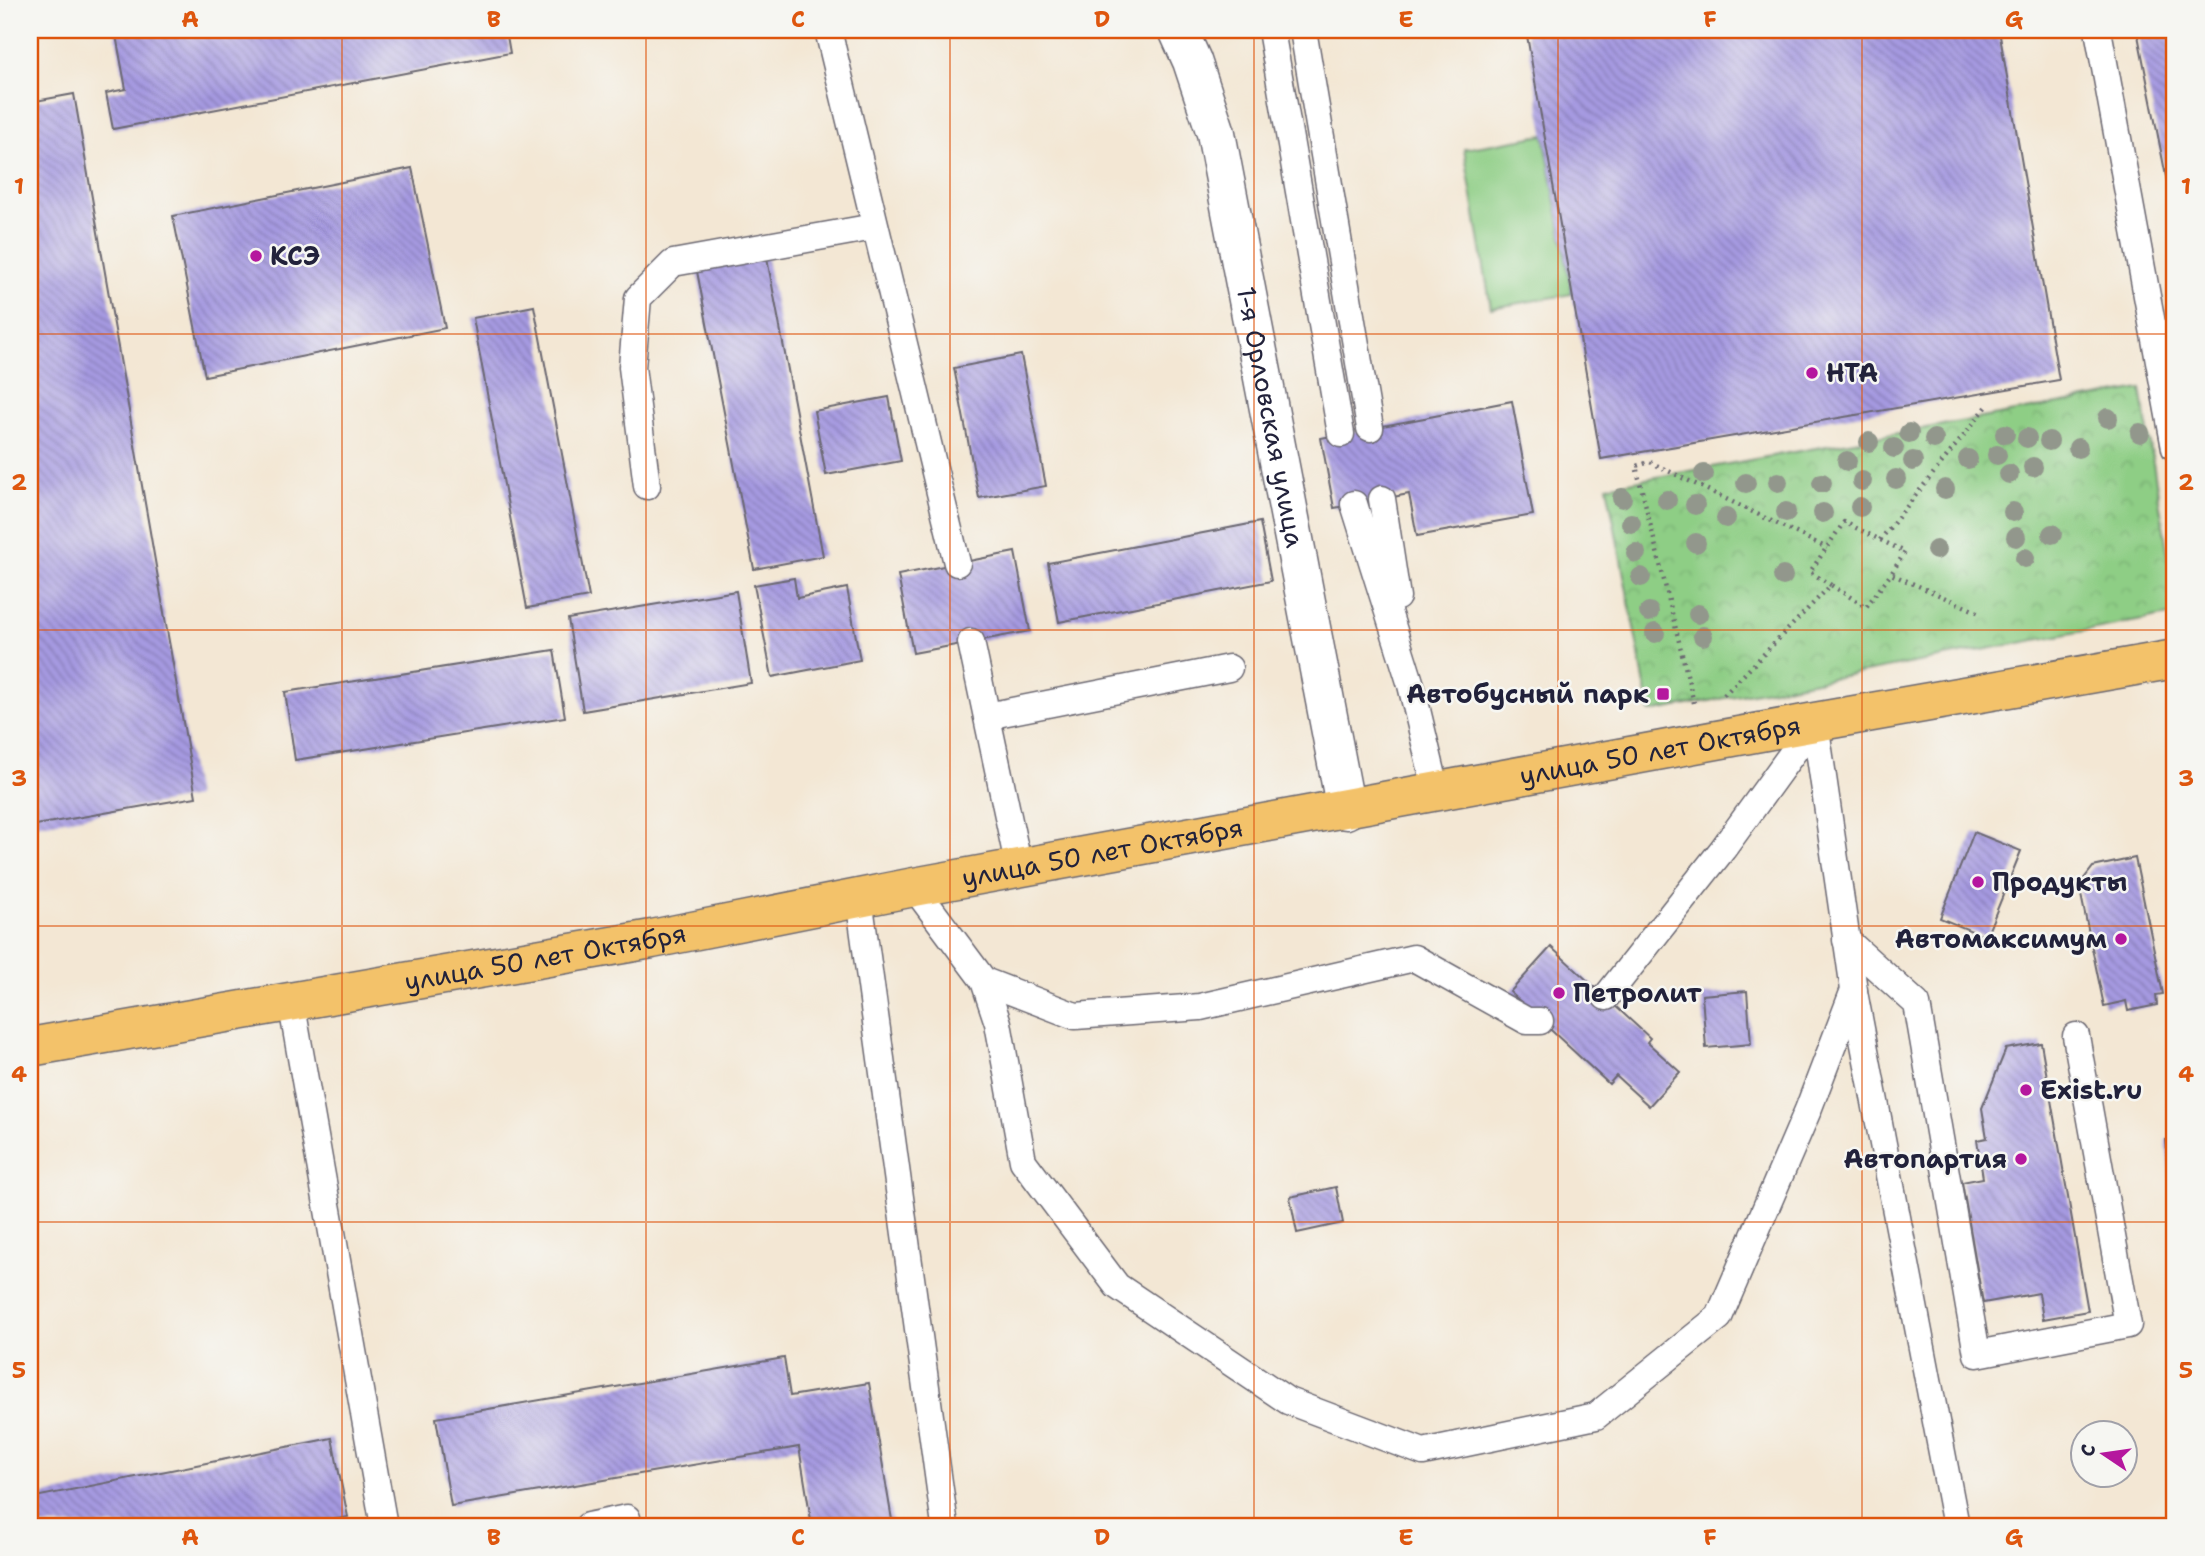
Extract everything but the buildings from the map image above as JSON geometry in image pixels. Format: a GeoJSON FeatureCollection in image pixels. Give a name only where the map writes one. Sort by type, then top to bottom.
{"type":"FeatureCollection","features":[{"type":"Feature","properties":{"kind":"main road","name":"улица 50 лет Октября"},"geometry":{"type":"LineString","coordinates":[[30,1047],[652,939],[914,887],[2175,659]]}},
{"type":"Feature","properties":{"kind":"street","name":"1-я Орловская улица"},"geometry":{"type":"LineString","coordinates":[[1178,30],[1192,61],[1216,133],[1346,810]]}},
{"type":"Feature","properties":{"kind":"lane"},"geometry":{"type":"LineString","coordinates":[[828,30],[957,563]]}},
{"type":"Feature","properties":{"kind":"lane"},"geometry":{"type":"LineString","coordinates":[[1271,30],[1341,433]]}},
{"type":"Feature","properties":{"kind":"lane"},"geometry":{"type":"LineString","coordinates":[[1303,30],[1370,428]]}},
{"type":"Feature","properties":{"kind":"lane"},"geometry":{"type":"LineString","coordinates":[[2098,30],[2175,448]]}},
{"type":"Feature","properties":{"kind":"lane"},"geometry":{"type":"LineString","coordinates":[[647,486],[632,368],[638,298],[673,263],[874,227]]}},
{"type":"Feature","properties":{"kind":"lane"},"geometry":{"type":"LineString","coordinates":[[1382,499],[1411,685]]}},
{"type":"Feature","properties":{"kind":"lane"},"geometry":{"type":"LineString","coordinates":[[1354,504],[1411,685],[1437,793]]}},
{"type":"Feature","properties":{"kind":"lane"},"geometry":{"type":"LineString","coordinates":[[971,642],[1018,869]]}},
{"type":"Feature","properties":{"kind":"lane"},"geometry":{"type":"LineString","coordinates":[[986,716],[1229,668]]}},
{"type":"Feature","properties":{"kind":"lane"},"geometry":{"type":"LineString","coordinates":[[1815,722],[1854,990],[1956,1526]]}},
{"type":"Feature","properties":{"kind":"lane"},"geometry":{"type":"LineString","coordinates":[[1606,997],[1723,849],[1815,722]]}},
{"type":"Feature","properties":{"kind":"lane"},"geometry":{"type":"LineString","coordinates":[[914,887],[984,981],[998,1024],[1023,1161],[1117,1286],[1289,1401],[1423,1452],[1597,1416],[1718,1317],[1808,1110],[1854,990]]}},
{"type":"Feature","properties":{"kind":"lane"},"geometry":{"type":"LineString","coordinates":[[859,898],[945,1526]]}},
{"type":"Feature","properties":{"kind":"lane"},"geometry":{"type":"LineString","coordinates":[[1846,940],[1917,1004],[1977,1354],[2128,1325],[2077,1036]]}},
{"type":"Feature","properties":{"kind":"lane"},"geometry":{"type":"LineString","coordinates":[[984,981],[1076,1016],[1200,1007],[1414,958],[1527,1021],[1540,1021]]}},
{"type":"Feature","properties":{"kind":"lane"},"geometry":{"type":"LineString","coordinates":[[291,1001],[384,1526]]}},
{"type":"Feature","properties":{"kind":"lane"},"geometry":{"type":"LineString","coordinates":[[588,1526],[627,1518],[628,1526]]}},
{"type":"Feature","properties":{"kind":"path"},"geometry":{"type":"LineString","coordinates":[[1880,540],[1988,405]]}},
{"type":"Feature","properties":{"kind":"path"},"geometry":{"type":"LineString","coordinates":[[1694,703],[1636,466],[1650,462],[1827,548]]}},
{"type":"Feature","properties":{"kind":"path"},"geometry":{"type":"LineString","coordinates":[[1844,522],[1880,540],[1905,552],[1866,607],[1810,572],[1844,522]]}},
{"type":"Feature","properties":{"kind":"path"},"geometry":{"type":"LineString","coordinates":[[1891,574],[1982,614]]}},
{"type":"Feature","properties":{"kind":"path"},"geometry":{"type":"LineString","coordinates":[[1721,698],[1831,584]]}},
{"type":"Feature","properties":{"kind":"green space"},"geometry":{"type":"Polygon","coordinates":[[[1544,135],[1572,294],[1491,308],[1464,149],[1544,135]]]}},
{"type":"Feature","properties":{"kind":"green space"},"geometry":{"type":"Polygon","coordinates":[[[2141,389],[2175,598],[2175,614],[1650,712],[1607,486],[2141,389]]]}},
{"type":"Feature","properties":{"kind":"place","name":"КСЭ"},"geometry":{"type":"Point","coordinates":[256,256]}},
{"type":"Feature","properties":{"kind":"place","name":"НТА"},"geometry":{"type":"Point","coordinates":[1812,373]}},
{"type":"Feature","properties":{"kind":"place","name":"Автобусный парк"},"geometry":{"type":"Point","coordinates":[1663,694]}},
{"type":"Feature","properties":{"kind":"place","name":"Продукты"},"geometry":{"type":"Point","coordinates":[1978,882]}},
{"type":"Feature","properties":{"kind":"place","name":"Автомаксимум"},"geometry":{"type":"Point","coordinates":[2121,939]}},
{"type":"Feature","properties":{"kind":"place","name":"Петролит"},"geometry":{"type":"Point","coordinates":[1559,993]}},
{"type":"Feature","properties":{"kind":"place","name":"Exist.ru"},"geometry":{"type":"Point","coordinates":[2026,1090]}},
{"type":"Feature","properties":{"kind":"place","name":"Автопартия"},"geometry":{"type":"Point","coordinates":[2021,1159]}}]}
